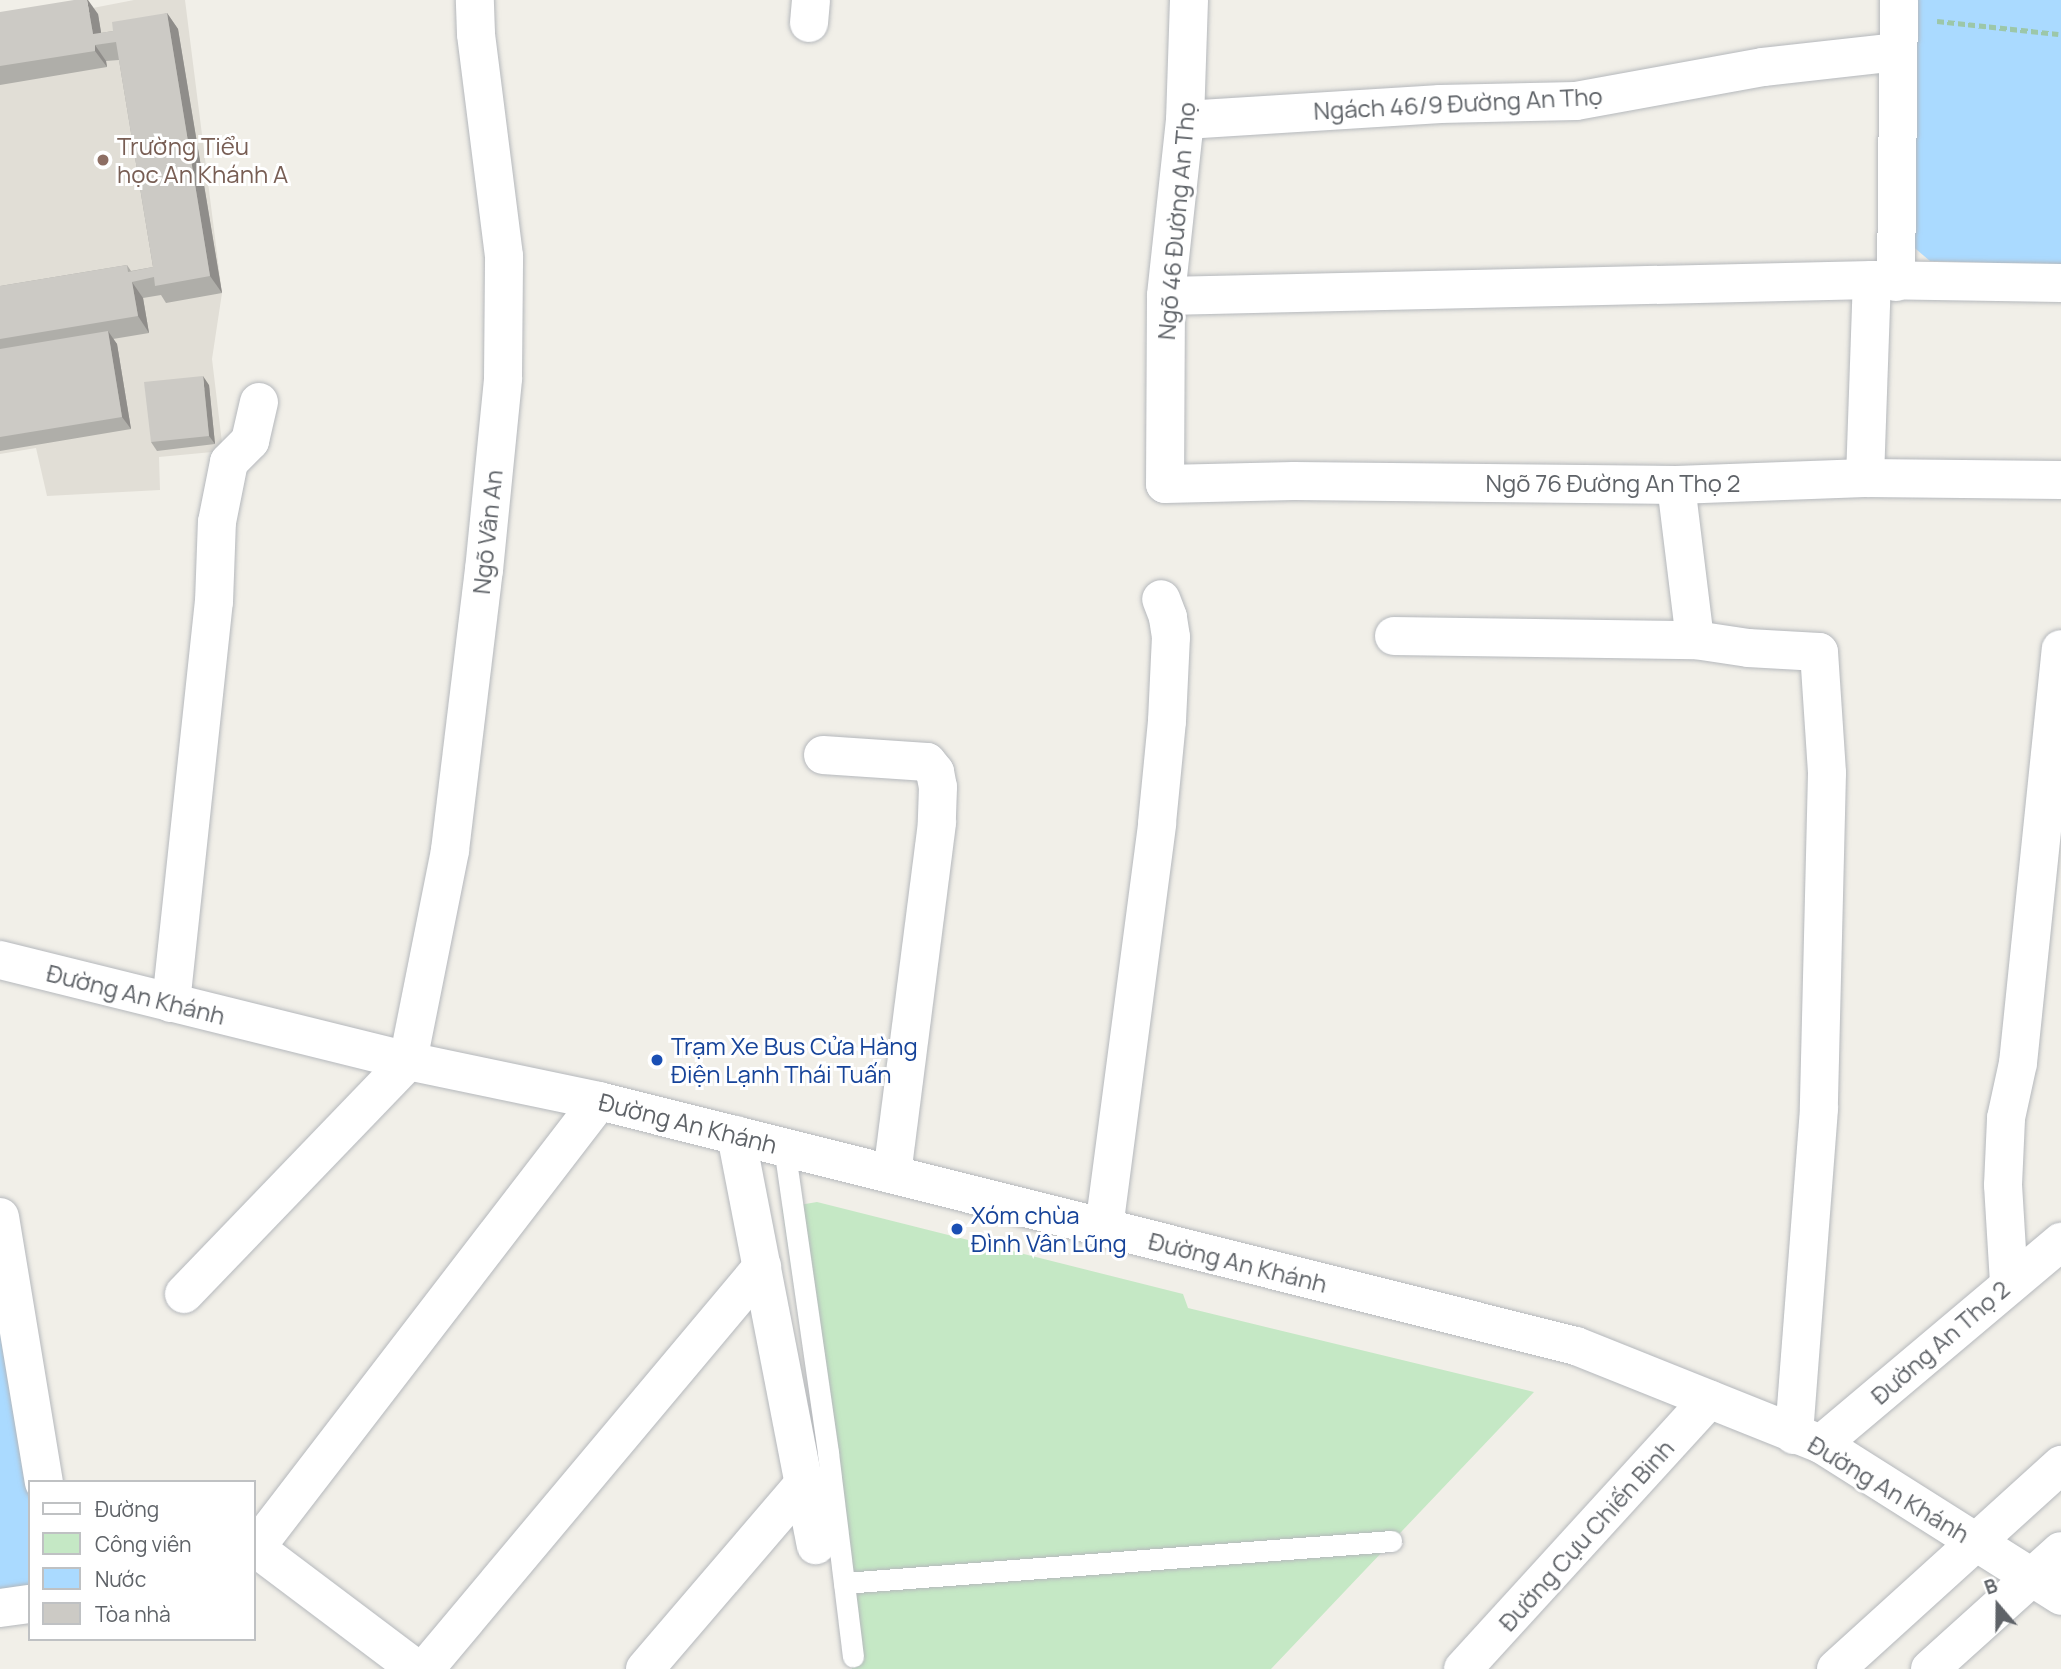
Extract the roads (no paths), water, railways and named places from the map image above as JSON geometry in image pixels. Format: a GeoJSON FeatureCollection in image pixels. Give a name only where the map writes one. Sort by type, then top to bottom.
{"type":"FeatureCollection","features":[{"type":"Feature","properties":{"kind":"street","name":"Ngõ Vân An"},"geometry":{"type":"LineString","coordinates":[[408,1061],[450,850],[484,570],[503,378],[504,256],[474,0]]}},
{"type":"Feature","properties":{"kind":"street","name":"Ngõ 46 Đường An Thọ"},"geometry":{"type":"LineString","coordinates":[[1165,484],[1166,296],[1185,120],[1189,0]]}},
{"type":"Feature","properties":{"kind":"street"},"geometry":{"type":"LineString","coordinates":[[1866,478],[1884,281],[1899,0]]}},
{"type":"Feature","properties":{"kind":"street","name":"Ngách 46/9 Đường An Thọ"},"geometry":{"type":"LineString","coordinates":[[1185,120],[1440,104],[1576,101],[1763,66],[1896,52]]}},
{"type":"Feature","properties":{"kind":"street"},"geometry":{"type":"LineString","coordinates":[[1166,296],[1884,281],[2061,283]]}},
{"type":"Feature","properties":{"kind":"street"},"geometry":{"type":"LineString","coordinates":[[171,1003],[214,602],[217,522],[229,462],[250,441],[260,402]]}},
{"type":"Feature","properties":{"kind":"street","name":"Ngõ 76 Đường An Thọ 2"},"geometry":{"type":"LineString","coordinates":[[1165,484],[1294,481],[1676,485],[1866,478],[2061,480]]}},
{"type":"Feature","properties":{"kind":"street"},"geometry":{"type":"LineString","coordinates":[[1676,485],[1695,640]]}},
{"type":"Feature","properties":{"kind":"street"},"geometry":{"type":"LineString","coordinates":[[1104,1228],[1157,823],[1167,721],[1171,637],[1168,617],[1161,599]]}},
{"type":"Feature","properties":{"kind":"street"},"geometry":{"type":"LineString","coordinates":[[1394,636],[1695,640],[1748,649],[1819,652],[1827,773],[1808,1439]]}},
{"type":"Feature","properties":{"kind":"street"},"geometry":{"type":"LineString","coordinates":[[2008,1283],[2003,1185],[2006,1118],[2018,1063],[2061,649]]}},
{"type":"Feature","properties":{"kind":"street"},"geometry":{"type":"LineString","coordinates":[[823,755],[927,762],[934,772],[938,787],[937,823],[926,917],[892,1174]]}},
{"type":"Feature","properties":{"kind":"street","name":"Đường An Khánh"},"geometry":{"type":"LineString","coordinates":[[0,960],[408,1061],[599,1101],[1576,1346],[1808,1439],[1976,1541],[2046,1588]]}},
{"type":"Feature","properties":{"kind":"street"},"geometry":{"type":"LineString","coordinates":[[184,1294],[408,1061]]}},
{"type":"Feature","properties":{"kind":"street"},"geometry":{"type":"LineString","coordinates":[[256,1549],[599,1101]]}},
{"type":"Feature","properties":{"kind":"street"},"geometry":{"type":"LineString","coordinates":[[736,1135],[806,1481],[816,1545]]}},
{"type":"Feature","properties":{"kind":"street"},"geometry":{"type":"LineString","coordinates":[[0,1217],[44,1480]]}},
{"type":"Feature","properties":{"kind":"street","name":"Đường An Thọ 2"},"geometry":{"type":"LineString","coordinates":[[1808,1439],[2061,1242]]}},
{"type":"Feature","properties":{"kind":"street"},"geometry":{"type":"LineString","coordinates":[[425,1669],[762,1267]]}},
{"type":"Feature","properties":{"kind":"street","name":"Đường Cựu Chiến Binh"},"geometry":{"type":"LineString","coordinates":[[1463,1669],[1709,1400]]}},
{"type":"Feature","properties":{"kind":"street"},"geometry":{"type":"LineString","coordinates":[[1836,1669],[2061,1465]]}},
{"type":"Feature","properties":{"kind":"street"},"geometry":{"type":"LineString","coordinates":[[645,1669],[806,1481]]}},
{"type":"Feature","properties":{"kind":"street"},"geometry":{"type":"LineString","coordinates":[[256,1551],[416,1669]]}},
{"type":"Feature","properties":{"kind":"street"},"geometry":{"type":"LineString","coordinates":[[1930,1669],[2046,1588],[2061,1551]]}},
{"type":"Feature","properties":{"kind":"street"},"geometry":{"type":"LineString","coordinates":[[0,1608],[28,1604]]}},
{"type":"Feature","properties":{"kind":"lane"},"geometry":{"type":"LineString","coordinates":[[784,1147],[853,1656]]}},
{"type":"Feature","properties":{"kind":"lane"},"geometry":{"type":"LineString","coordinates":[[845,1583],[1391,1541]]}},
{"type":"Feature","properties":{"kind":"water"},"geometry":{"type":"Polygon","coordinates":[[[1917,0],[2061,0],[2061,265],[1930,261],[1910,244],[1917,0]]]}},
{"type":"Feature","properties":{"kind":"water"},"geometry":{"type":"Polygon","coordinates":[[[0,1304],[28,1488],[28,1598],[0,1603],[0,1304]]]}},
{"type":"Feature","properties":{"kind":"place","name":"Trường Tiểu học An Khánh A"},"geometry":{"type":"Point","coordinates":[103,160]}},
{"type":"Feature","properties":{"kind":"place","name":"Trạm Xe Bus Cửa Hàng Điện Lạnh Thái Tuấn"},"geometry":{"type":"Point","coordinates":[657,1060]}},
{"type":"Feature","properties":{"kind":"place","name":"Xóm chùa Đình Vân Lũng"},"geometry":{"type":"Point","coordinates":[957,1229]}}]}
